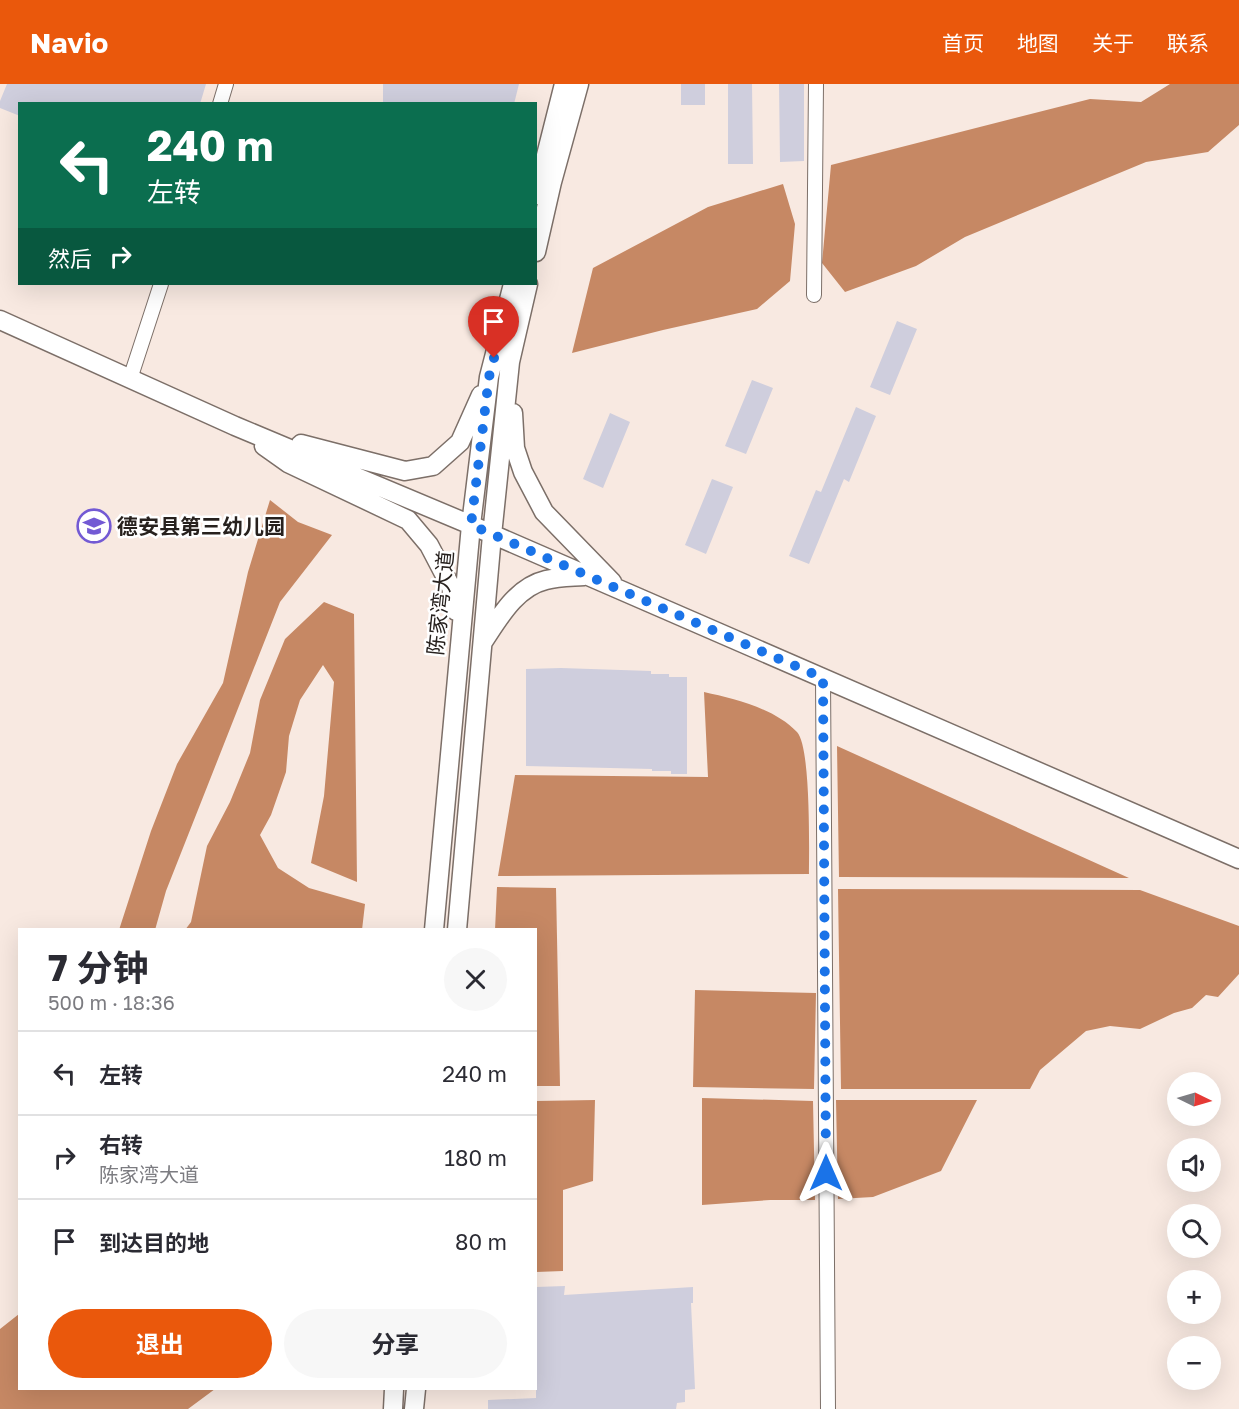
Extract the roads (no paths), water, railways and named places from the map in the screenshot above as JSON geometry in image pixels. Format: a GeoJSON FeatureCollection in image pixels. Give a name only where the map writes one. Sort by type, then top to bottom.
{"type":"FeatureCollection","features":[{"type":"Feature","properties":{"kind":"main road"},"geometry":{"type":"LineString","coordinates":[[537,191],[564,84]]}},
{"type":"Feature","properties":{"kind":"main road"},"geometry":{"type":"LineString","coordinates":[[537,248],[579,84]]}},
{"type":"Feature","properties":{"kind":"main road","name":"陈家湾大道"},"geometry":{"type":"LineString","coordinates":[[434,928],[460,626],[489,377],[513,285]]}},
{"type":"Feature","properties":{"kind":"main road"},"geometry":{"type":"LineString","coordinates":[[457,928],[492,535],[510,362],[528,285]]}},
{"type":"Feature","properties":{"kind":"main road"},"geometry":{"type":"LineString","coordinates":[[0,320],[236,426],[471,525],[1239,859]]}},
{"type":"Feature","properties":{"kind":"main road"},"geometry":{"type":"LineString","coordinates":[[510,362],[515,448],[523,472],[544,512],[619,590]]}},
{"type":"Feature","properties":{"kind":"main road"},"geometry":{"type":"LineString","coordinates":[[236,426],[405,471],[433,466],[460,442],[489,377]]}},
{"type":"Feature","properties":{"kind":"main road"},"geometry":{"type":"LineString","coordinates":[[236,426],[288,463],[408,520],[429,545],[451,587],[460,626]]}},
{"type":"Feature","properties":{"kind":"main road"},"geometry":{"type":"LineString","coordinates":[[482,644],[506,608],[525,590],[544,580],[586,575]]}},
{"type":"Feature","properties":{"kind":"main road"},"geometry":{"type":"LineString","coordinates":[[393,1409],[394,1390]]}},
{"type":"Feature","properties":{"kind":"main road"},"geometry":{"type":"LineString","coordinates":[[414,1409],[416,1390]]}},
{"type":"Feature","properties":{"kind":"street"},"geometry":{"type":"LineString","coordinates":[[221,102],[226,84]]}},
{"type":"Feature","properties":{"kind":"street"},"geometry":{"type":"LineString","coordinates":[[814,296],[816,84]]}},
{"type":"Feature","properties":{"kind":"street"},"geometry":{"type":"LineString","coordinates":[[130,379],[161,285]]}},
{"type":"Feature","properties":{"kind":"street"},"geometry":{"type":"LineString","coordinates":[[823,678],[828,1409]]}},
{"type":"Feature","properties":{"kind":"place","name":"德安县第三幼儿园"},"geometry":{"type":"Point","coordinates":[94,526]}}]}
